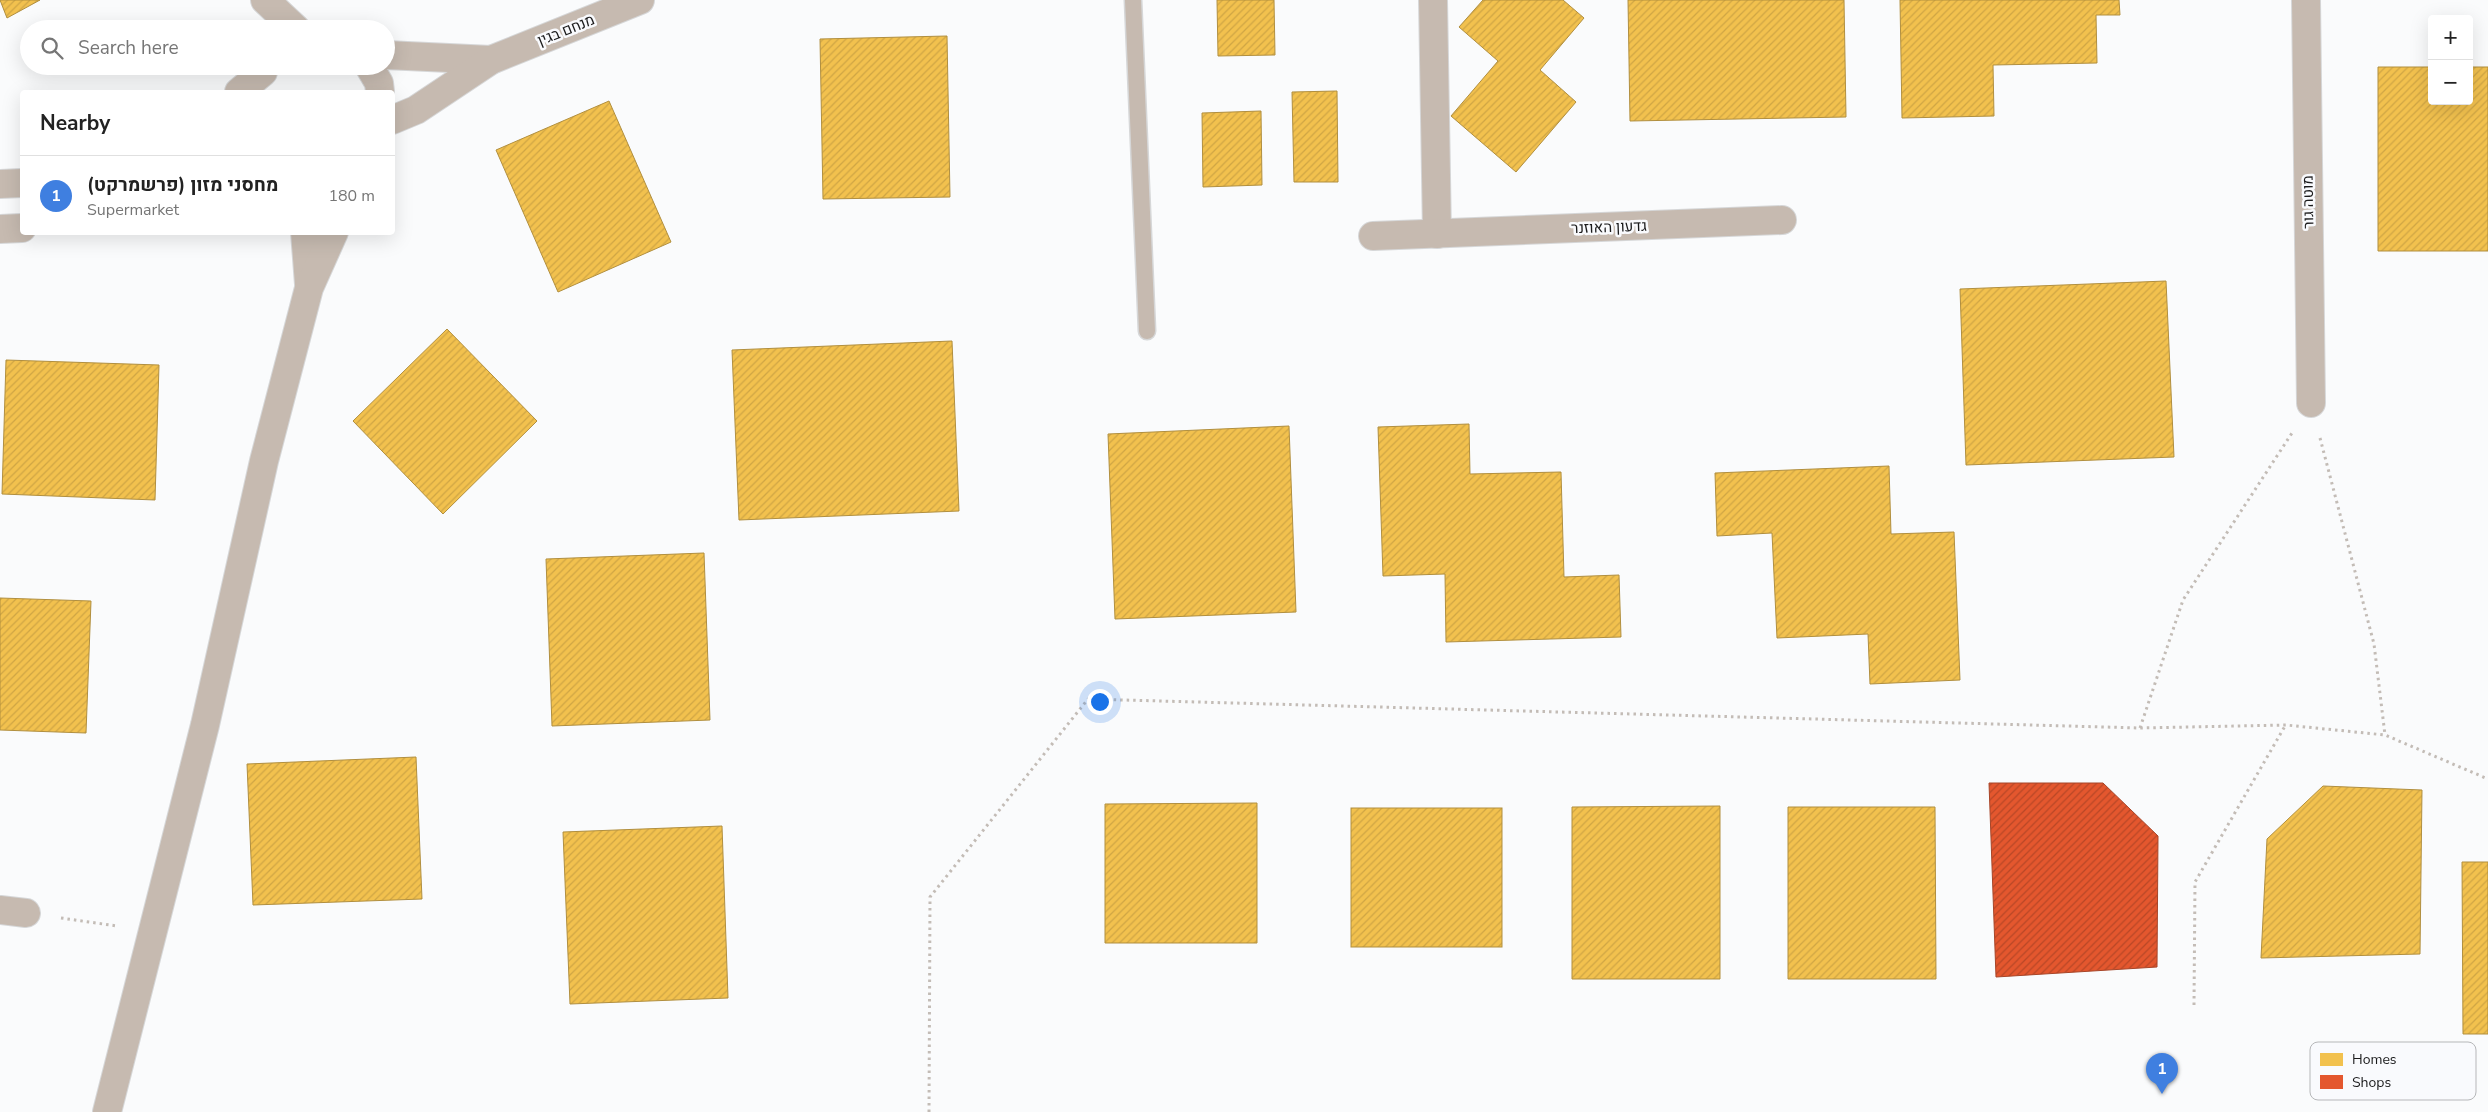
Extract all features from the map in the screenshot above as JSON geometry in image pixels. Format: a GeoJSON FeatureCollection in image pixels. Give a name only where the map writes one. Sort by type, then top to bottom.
{"type":"FeatureCollection","features":[{"type":"Feature","properties":{"kind":"street"},"geometry":{"type":"LineString","coordinates":[[265,0],[286,20]]}},
{"type":"Feature","properties":{"kind":"street","name":"מנחם בגין"},"geometry":{"type":"LineString","coordinates":[[395,119],[416,110],[492,60],[640,0]]}},
{"type":"Feature","properties":{"kind":"street"},"geometry":{"type":"LineString","coordinates":[[1433,0],[1437,234]]}},
{"type":"Feature","properties":{"kind":"street","name":"מוטה גור"},"geometry":{"type":"LineString","coordinates":[[2306,0],[2311,403]]}},
{"type":"Feature","properties":{"kind":"street","name":"מנחם בגין"},"geometry":{"type":"LineString","coordinates":[[395,55],[492,60]]}},
{"type":"Feature","properties":{"kind":"street"},"geometry":{"type":"LineString","coordinates":[[374,75],[380,90]]}},
{"type":"Feature","properties":{"kind":"street"},"geometry":{"type":"LineString","coordinates":[[242,90],[261,77]]}},
{"type":"Feature","properties":{"kind":"street"},"geometry":{"type":"LineString","coordinates":[[0,184],[20,183]]}},
{"type":"Feature","properties":{"kind":"street","name":"גדעון האוזנר"},"geometry":{"type":"LineString","coordinates":[[1373,236],[1782,220]]}},
{"type":"Feature","properties":{"kind":"street"},"geometry":{"type":"LineString","coordinates":[[0,229],[20,228]]}},
{"type":"Feature","properties":{"kind":"street"},"geometry":{"type":"LineString","coordinates":[[305,235],[309,288]]}},
{"type":"Feature","properties":{"kind":"street"},"geometry":{"type":"LineString","coordinates":[[107,1112],[205,725],[264,461],[309,288],[333,235]]}},
{"type":"Feature","properties":{"kind":"lane"},"geometry":{"type":"LineString","coordinates":[[1133,0],[1148,331]]}},
{"type":"Feature","properties":{"kind":"path"},"geometry":{"type":"LineString","coordinates":[[2140,728],[2183,600],[2311,403]]}},
{"type":"Feature","properties":{"kind":"path"},"geometry":{"type":"LineString","coordinates":[[2311,403],[2374,644],[2385,735]]}},
{"type":"Feature","properties":{"kind":"path"},"geometry":{"type":"LineString","coordinates":[[929,1112],[930,897],[1088,699],[2140,728],[2286,725],[2385,735],[2488,778]]}},
{"type":"Feature","properties":{"kind":"path"},"geometry":{"type":"LineString","coordinates":[[2194,1005],[2195,882],[2286,725]]}},
{"type":"Feature","properties":{"kind":"path"},"geometry":{"type":"LineString","coordinates":[[13,912],[153,930]]}},
{"type":"Feature","properties":{"kind":"building: Homes"},"geometry":{"type":"Polygon","coordinates":[[[0,0],[40,0],[7,18],[0,0]]]}},
{"type":"Feature","properties":{"kind":"building: Homes"},"geometry":{"type":"Polygon","coordinates":[[[1217,0],[1274,0],[1275,55],[1218,56],[1217,0]]]}},
{"type":"Feature","properties":{"kind":"building: Homes"},"geometry":{"type":"Polygon","coordinates":[[[1483,0],[1563,0],[1584,18],[1540,70],[1576,102],[1516,172],[1451,116],[1498,61],[1459,27],[1483,0]]]}},
{"type":"Feature","properties":{"kind":"building: Homes"},"geometry":{"type":"Polygon","coordinates":[[[1628,0],[1844,0],[1846,117],[1630,121],[1628,0]]]}},
{"type":"Feature","properties":{"kind":"building: Homes"},"geometry":{"type":"Polygon","coordinates":[[[1900,0],[2119,0],[2120,15],[2096,15],[2097,63],[1993,65],[1994,116],[1902,118],[1900,0]]]}},
{"type":"Feature","properties":{"kind":"building: Homes"},"geometry":{"type":"Polygon","coordinates":[[[947,36],[950,197],[823,199],[820,39],[947,36]]]}},
{"type":"Feature","properties":{"kind":"building: Homes"},"geometry":{"type":"Polygon","coordinates":[[[2378,67],[2428,67],[2428,105],[2473,105],[2473,67],[2488,67],[2488,251],[2378,251],[2378,67]]]}},
{"type":"Feature","properties":{"kind":"building: Homes"},"geometry":{"type":"Polygon","coordinates":[[[1337,91],[1338,182],[1294,182],[1292,92],[1337,91]]]}},
{"type":"Feature","properties":{"kind":"building: Homes"},"geometry":{"type":"Polygon","coordinates":[[[609,101],[671,242],[558,292],[496,150],[609,101]]]}},
{"type":"Feature","properties":{"kind":"building: Homes"},"geometry":{"type":"Polygon","coordinates":[[[1261,111],[1262,185],[1203,187],[1202,113],[1261,111]]]}},
{"type":"Feature","properties":{"kind":"building: Homes"},"geometry":{"type":"Polygon","coordinates":[[[2166,281],[2174,457],[1966,465],[1960,289],[2166,281]]]}},
{"type":"Feature","properties":{"kind":"building: Homes"},"geometry":{"type":"Polygon","coordinates":[[[447,329],[537,421],[443,514],[353,421],[447,329]]]}},
{"type":"Feature","properties":{"kind":"building: Homes"},"geometry":{"type":"Polygon","coordinates":[[[952,341],[959,511],[739,520],[732,350],[952,341]]]}},
{"type":"Feature","properties":{"kind":"building: Homes"},"geometry":{"type":"Polygon","coordinates":[[[6,360],[159,365],[155,500],[2,494],[6,360]]]}},
{"type":"Feature","properties":{"kind":"building: Homes"},"geometry":{"type":"Polygon","coordinates":[[[1469,424],[1470,474],[1561,472],[1564,577],[1619,575],[1621,637],[1446,642],[1445,574],[1383,576],[1378,427],[1469,424]]]}},
{"type":"Feature","properties":{"kind":"building: Homes"},"geometry":{"type":"Polygon","coordinates":[[[1289,426],[1296,612],[1115,619],[1108,434],[1289,426]]]}},
{"type":"Feature","properties":{"kind":"building: Homes"},"geometry":{"type":"Polygon","coordinates":[[[1889,466],[1891,534],[1954,532],[1960,680],[1870,684],[1868,634],[1777,638],[1772,533],[1717,536],[1715,473],[1889,466]]]}},
{"type":"Feature","properties":{"kind":"building: Homes"},"geometry":{"type":"Polygon","coordinates":[[[704,553],[710,720],[552,726],[546,559],[704,553]]]}},
{"type":"Feature","properties":{"kind":"building: Homes"},"geometry":{"type":"Polygon","coordinates":[[[0,598],[91,601],[86,733],[0,730],[0,598]]]}},
{"type":"Feature","properties":{"kind":"building: Homes"},"geometry":{"type":"Polygon","coordinates":[[[416,757],[422,899],[253,905],[247,764],[416,757]]]}},
{"type":"Feature","properties":{"kind":"building: Homes"},"geometry":{"type":"Polygon","coordinates":[[[2323,786],[2422,790],[2420,954],[2261,958],[2267,839],[2323,786]]]}},
{"type":"Feature","properties":{"kind":"building: Homes"},"geometry":{"type":"Polygon","coordinates":[[[1257,803],[1257,943],[1105,943],[1105,804],[1257,803]]]}},
{"type":"Feature","properties":{"kind":"building: Homes"},"geometry":{"type":"Polygon","coordinates":[[[1720,806],[1720,979],[1572,979],[1572,807],[1720,806]]]}},
{"type":"Feature","properties":{"kind":"building: Homes"},"geometry":{"type":"Polygon","coordinates":[[[1788,807],[1935,807],[1936,979],[1788,979],[1788,807]]]}},
{"type":"Feature","properties":{"kind":"building: Homes"},"geometry":{"type":"Polygon","coordinates":[[[1351,808],[1502,808],[1502,947],[1351,947],[1351,808]]]}},
{"type":"Feature","properties":{"kind":"building: Homes"},"geometry":{"type":"Polygon","coordinates":[[[722,826],[728,998],[570,1004],[563,832],[722,826]]]}},
{"type":"Feature","properties":{"kind":"building: Homes"},"geometry":{"type":"Polygon","coordinates":[[[2462,862],[2488,862],[2488,1034],[2463,1034],[2462,862]]]}},
{"type":"Feature","properties":{"kind":"building: Shops"},"geometry":{"type":"Polygon","coordinates":[[[1989,783],[2103,783],[2158,836],[2157,967],[1996,977],[1989,783]]]}},
{"type":"Feature","properties":{"kind":"place","name":"מחסני מזון (פרשמרקט)"},"geometry":{"type":"Point","coordinates":[2162,1094]}}]}
